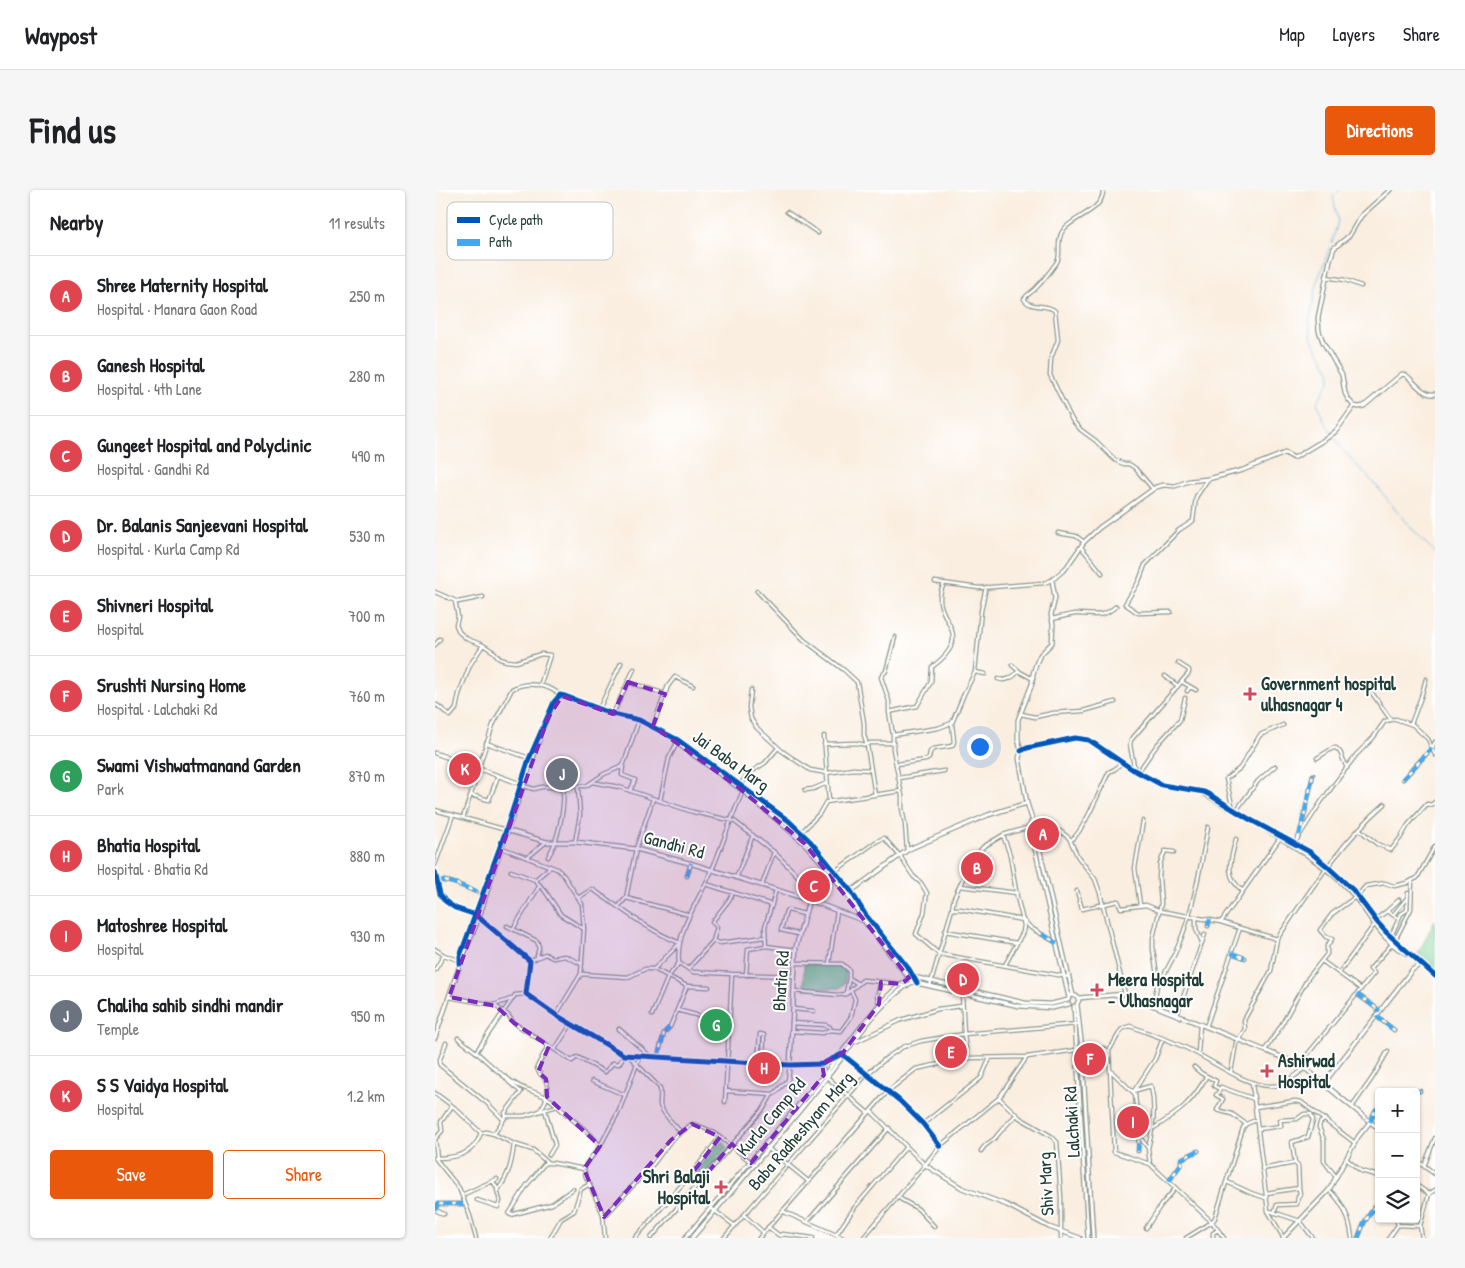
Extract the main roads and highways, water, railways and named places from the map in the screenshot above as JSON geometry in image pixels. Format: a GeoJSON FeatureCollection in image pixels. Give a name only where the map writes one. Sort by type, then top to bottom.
{"type":"FeatureCollection","features":[{"type":"Feature","properties":{"kind":"waterway"},"geometry":{"type":"LineString","coordinates":[[1332,243],[1338,221],[1333,197],[1340,190]]}},
{"type":"Feature","properties":{"kind":"waterway"},"geometry":{"type":"LineString","coordinates":[[1330,247],[1318,279],[1309,322],[1312,340],[1331,373],[1330,381],[1317,402],[1323,419],[1342,449],[1435,553]]}},
{"type":"Feature","properties":{"kind":"place","name":"Government hospital ulhasnagar 4"},"geometry":{"type":"Point","coordinates":[1250,694]}},
{"type":"Feature","properties":{"kind":"place","name":"S S Vaidya Hospital"},"geometry":{"type":"Point","coordinates":[465,769]}},
{"type":"Feature","properties":{"kind":"place","name":"Chaliha sahib sindhi mandir"},"geometry":{"type":"Point","coordinates":[562,774]}},
{"type":"Feature","properties":{"kind":"place","name":"Shree Maternity Hospital"},"geometry":{"type":"Point","coordinates":[1043,834]}},
{"type":"Feature","properties":{"kind":"place","name":"Ganesh Hospital"},"geometry":{"type":"Point","coordinates":[977,868]}},
{"type":"Feature","properties":{"kind":"place","name":"Gungeet Hospital and Polyclinic"},"geometry":{"type":"Point","coordinates":[814,886]}},
{"type":"Feature","properties":{"kind":"place","name":"Dr. Balanis Sanjeevani Hospital"},"geometry":{"type":"Point","coordinates":[963,979]}},
{"type":"Feature","properties":{"kind":"place","name":"Meera Hospital - Ulhasnagar"},"geometry":{"type":"Point","coordinates":[1097,990]}},
{"type":"Feature","properties":{"kind":"place","name":"Swami Vishwatmanand Garden"},"geometry":{"type":"Point","coordinates":[716,1025]}},
{"type":"Feature","properties":{"kind":"place","name":"Shivneri Hospital"},"geometry":{"type":"Point","coordinates":[951,1052]}},
{"type":"Feature","properties":{"kind":"place","name":"Srushti Nursing Home"},"geometry":{"type":"Point","coordinates":[1090,1059]}},
{"type":"Feature","properties":{"kind":"place","name":"Bhatia Hospital"},"geometry":{"type":"Point","coordinates":[764,1068]}},
{"type":"Feature","properties":{"kind":"place","name":"Ashirwad Hospital"},"geometry":{"type":"Point","coordinates":[1267,1071]}},
{"type":"Feature","properties":{"kind":"place","name":"Matoshree Hospital"},"geometry":{"type":"Point","coordinates":[1133,1122]}},
{"type":"Feature","properties":{"kind":"place","name":"Shri Balaji Hospital"},"geometry":{"type":"Point","coordinates":[721,1187]}}]}
